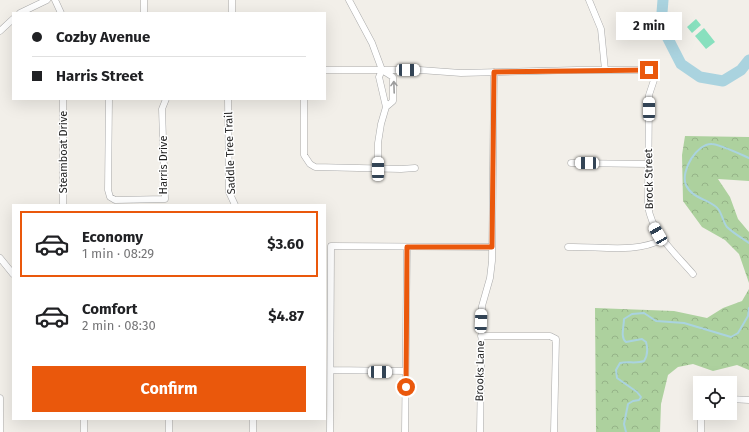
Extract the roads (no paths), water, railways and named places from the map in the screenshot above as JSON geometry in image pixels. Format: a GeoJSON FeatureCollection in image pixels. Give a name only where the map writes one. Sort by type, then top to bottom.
{"type":"FeatureCollection","features":[{"type":"Feature","properties":{"kind":"street"},"geometry":{"type":"LineString","coordinates":[[22,12],[47,0]]}},
{"type":"Feature","properties":{"kind":"street"},"geometry":{"type":"LineString","coordinates":[[55,0],[61,12]]}},
{"type":"Feature","properties":{"kind":"street"},"geometry":{"type":"LineString","coordinates":[[144,0],[144,12]]}},
{"type":"Feature","properties":{"kind":"street"},"geometry":{"type":"LineString","coordinates":[[232,0],[232,12]]}},
{"type":"Feature","properties":{"kind":"street"},"geometry":{"type":"LineString","coordinates":[[349,0],[372,43],[382,70],[393,77],[393,101],[386,108],[381,124],[378,143],[378,169]]}},
{"type":"Feature","properties":{"kind":"street"},"geometry":{"type":"LineString","coordinates":[[326,70],[420,70],[461,73],[605,70],[601,29],[589,0]]}},
{"type":"Feature","properties":{"kind":"street"},"geometry":{"type":"LineString","coordinates":[[0,31],[12,19]]}},
{"type":"Feature","properties":{"kind":"street"},"geometry":{"type":"LineString","coordinates":[[382,70],[379,77],[386,108]]}},
{"type":"Feature","properties":{"kind":"street","name":"Brock Street"},"geometry":{"type":"LineString","coordinates":[[605,70],[649,70],[654,80],[649,95],[649,216],[658,234],[693,274]]}},
{"type":"Feature","properties":{"kind":"street","name":"Brooks Lane"},"geometry":{"type":"LineString","coordinates":[[480,432],[482,306],[490,278],[492,247],[494,72]]}},
{"type":"Feature","properties":{"kind":"street","name":"Steamboat Drive"},"geometry":{"type":"LineString","coordinates":[[63,100],[63,204]]}},
{"type":"Feature","properties":{"kind":"street","name":"Harris Drive"},"geometry":{"type":"LineString","coordinates":[[109,100],[108,190],[110,197],[115,200],[165,199],[162,109],[166,100]]}},
{"type":"Feature","properties":{"kind":"street","name":"Saddle Tree Trail"},"geometry":{"type":"LineString","coordinates":[[228,100],[229,192],[235,204]]}},
{"type":"Feature","properties":{"kind":"street"},"geometry":{"type":"LineString","coordinates":[[304,100],[304,155],[310,164],[315,167],[378,169],[415,168]]}},
{"type":"Feature","properties":{"kind":"street"},"geometry":{"type":"LineString","coordinates":[[571,163],[648,164]]}},
{"type":"Feature","properties":{"kind":"street"},"geometry":{"type":"LineString","coordinates":[[568,247],[636,248],[654,244],[663,239]]}},
{"type":"Feature","properties":{"kind":"street"},"geometry":{"type":"LineString","coordinates":[[330,432],[331,246],[492,247]]}},
{"type":"Feature","properties":{"kind":"street"},"geometry":{"type":"LineString","coordinates":[[405,432],[407,247]]}},
{"type":"Feature","properties":{"kind":"street"},"geometry":{"type":"LineString","coordinates":[[0,258],[12,273]]}},
{"type":"Feature","properties":{"kind":"street"},"geometry":{"type":"LineString","coordinates":[[481,336],[550,336],[556,339],[554,432]]}},
{"type":"Feature","properties":{"kind":"street"},"geometry":{"type":"LineString","coordinates":[[331,370],[405,372]]}},
{"type":"Feature","properties":{"kind":"street"},"geometry":{"type":"LineString","coordinates":[[0,398],[0,432]]}},
{"type":"Feature","properties":{"kind":"street"},"geometry":{"type":"LineString","coordinates":[[737,399],[749,400]]}},
{"type":"Feature","properties":{"kind":"street"},"geometry":{"type":"LineString","coordinates":[[84,420],[84,432]]}},
{"type":"Feature","properties":{"kind":"street"},"geometry":{"type":"LineString","coordinates":[[169,420],[169,432]]}},
{"type":"Feature","properties":{"kind":"street"},"geometry":{"type":"LineString","coordinates":[[253,420],[253,432]]}},
{"type":"Feature","properties":{"kind":"street"},"geometry":{"type":"LineString","coordinates":[[701,420],[701,432]]}},
{"type":"Feature","properties":{"kind":"waterway"},"geometry":{"type":"LineString","coordinates":[[663,0],[661,25],[681,64],[700,77],[723,81],[741,70],[749,60]]}},
{"type":"Feature","properties":{"kind":"waterway"},"geometry":{"type":"LineString","coordinates":[[749,158],[720,146],[712,144],[706,145],[701,148],[691,159],[685,173],[686,185],[688,189],[717,208],[721,213],[727,227],[749,243]]}},
{"type":"Feature","properties":{"kind":"waterway"},"geometry":{"type":"LineString","coordinates":[[626,432],[624,424],[628,404],[639,400],[641,397],[637,392],[617,378],[616,370],[620,363],[644,361],[647,350],[646,342],[642,339],[626,342],[624,340],[624,319],[632,314],[644,313],[656,321],[684,323],[731,337],[738,333],[748,316],[749,308]]}}]}
